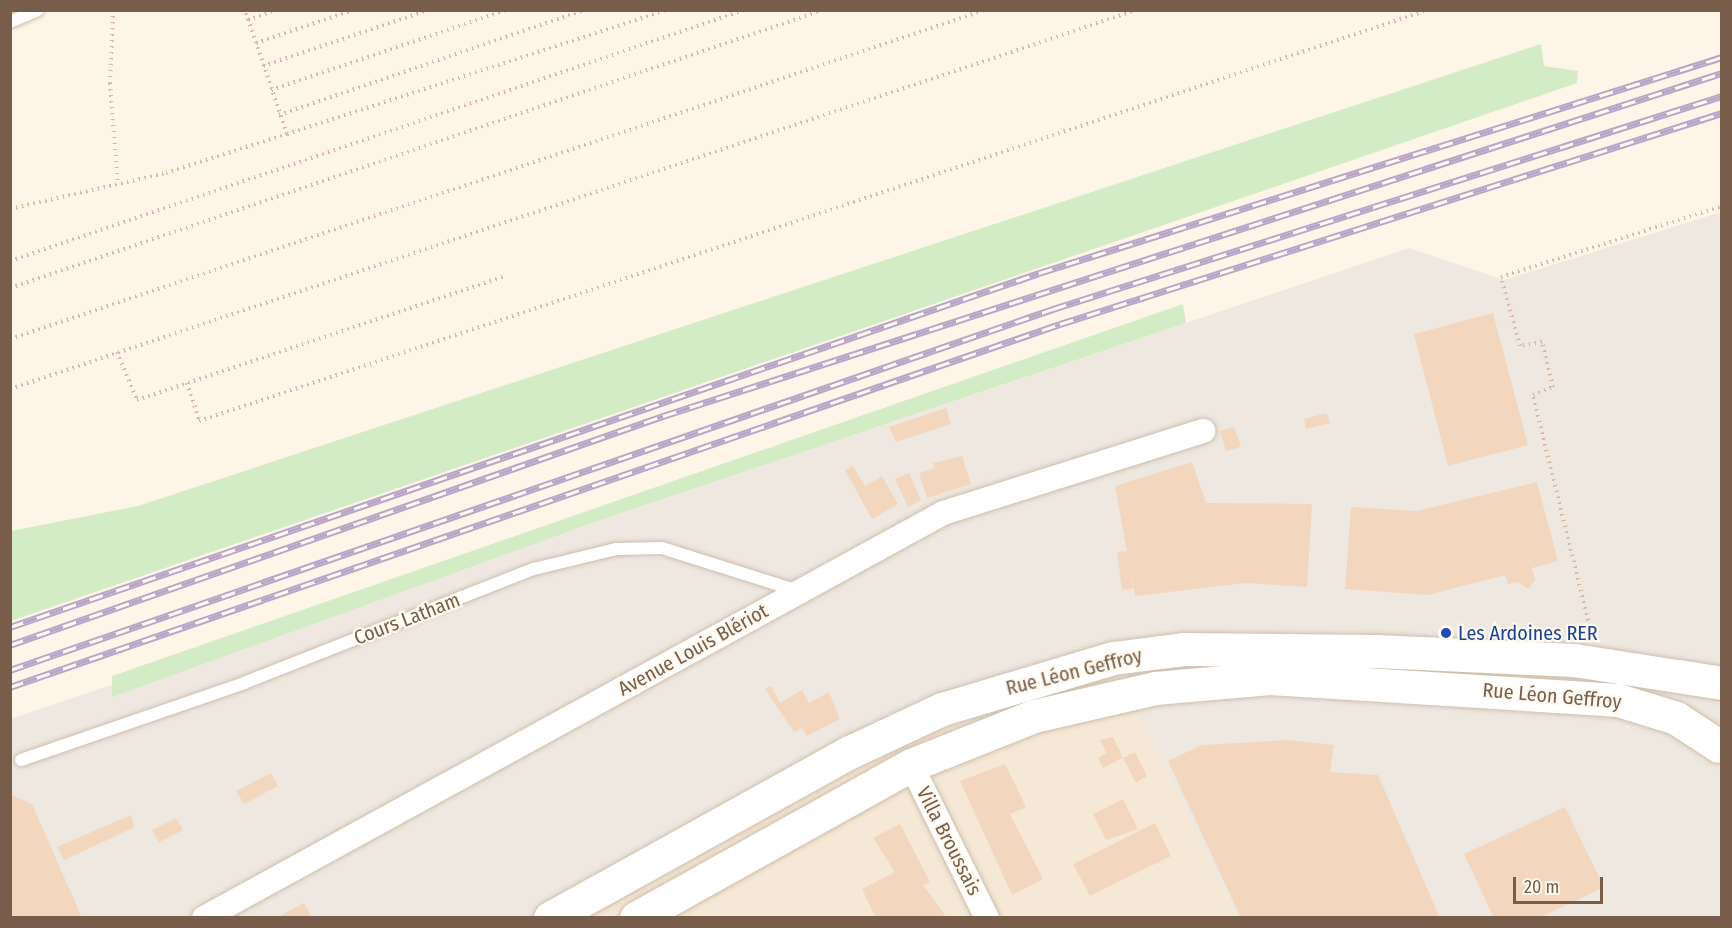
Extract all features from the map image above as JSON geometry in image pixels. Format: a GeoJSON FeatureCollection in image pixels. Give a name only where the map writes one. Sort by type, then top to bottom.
{"type":"FeatureCollection","features":[{"type":"Feature","properties":{"kind":"street","name":"Avenue Louis Blériot"},"geometry":{"type":"LineString","coordinates":[[204,918],[943,513],[1203,431]]}},
{"type":"Feature","properties":{"kind":"street","name":"Rue Léon Geffroy"},"geometry":{"type":"LineString","coordinates":[[550,918],[850,752],[942,709],[1113,658],[1185,649],[1321,649],[1599,662],[1722,683]]}},
{"type":"Feature","properties":{"kind":"street","name":"Rue Léon Geffroy"},"geometry":{"type":"LineString","coordinates":[[636,918],[911,765],[1034,716],[1155,688],[1270,678],[1618,700],[1676,718],[1721,746]]}},
{"type":"Feature","properties":{"kind":"street","name":"Villa Broussais"},"geometry":{"type":"LineString","coordinates":[[911,765],[987,918]]}},
{"type":"Feature","properties":{"kind":"lane"},"geometry":{"type":"LineString","coordinates":[[10,22],[38,10]]}},
{"type":"Feature","properties":{"kind":"lane","name":"Cours Latham"},"geometry":{"type":"LineString","coordinates":[[21,760],[244,683],[534,569],[616,549],[662,548],[799,592]]}},
{"type":"Feature","properties":{"kind":"path"},"geometry":{"type":"LineString","coordinates":[[113,10],[110,83],[118,185]]}},
{"type":"Feature","properties":{"kind":"path"},"geometry":{"type":"LineString","coordinates":[[245,10],[287,134]]}},
{"type":"Feature","properties":{"kind":"path"},"geometry":{"type":"LineString","coordinates":[[248,20],[275,10]]}},
{"type":"Feature","properties":{"kind":"path"},"geometry":{"type":"LineString","coordinates":[[256,43],[352,10]]}},
{"type":"Feature","properties":{"kind":"path"},"geometry":{"type":"LineString","coordinates":[[263,66],[428,10]]}},
{"type":"Feature","properties":{"kind":"path"},"geometry":{"type":"LineString","coordinates":[[271,90],[506,10]]}},
{"type":"Feature","properties":{"kind":"path"},"geometry":{"type":"LineString","coordinates":[[279,115],[584,10]]}},
{"type":"Feature","properties":{"kind":"path"},"geometry":{"type":"LineString","coordinates":[[10,209],[118,185],[287,134],[666,10]]}},
{"type":"Feature","properties":{"kind":"path"},"geometry":{"type":"LineString","coordinates":[[10,261],[744,10]]}},
{"type":"Feature","properties":{"kind":"path"},"geometry":{"type":"LineString","coordinates":[[10,288],[823,10]]}},
{"type":"Feature","properties":{"kind":"path"},"geometry":{"type":"LineString","coordinates":[[10,339],[986,10]]}},
{"type":"Feature","properties":{"kind":"path"},"geometry":{"type":"LineString","coordinates":[[10,389],[1136,10]]}},
{"type":"Feature","properties":{"kind":"path"},"geometry":{"type":"LineString","coordinates":[[187,382],[199,422],[1427,10]]}},
{"type":"Feature","properties":{"kind":"path"},"geometry":{"type":"LineString","coordinates":[[1599,662],[1533,395],[1553,387],[1545,353],[1542,342],[1520,346],[1501,277],[1722,206]]}},
{"type":"Feature","properties":{"kind":"path"},"geometry":{"type":"LineString","coordinates":[[117,352],[137,400],[505,276]]}},
{"type":"Feature","properties":{"kind":"shaded area"},"geometry":{"type":"Polygon","coordinates":[[[1721,212],[1721,917],[1238,917],[1112,659],[942,709],[555,917],[11,917],[10,719],[1409,248],[1504,280],[1721,212]]]}},
{"type":"Feature","properties":{"kind":"shaded area"},"geometry":{"type":"Polygon","coordinates":[[[1113,658],[1238,917],[555,918],[942,709],[1113,658]]]}},
{"type":"Feature","properties":{"kind":"green space"},"geometry":{"type":"Polygon","coordinates":[[[1541,44],[1544,66],[1578,71],[1577,83],[11,621],[11,531],[138,506],[1541,44]]]}},
{"type":"Feature","properties":{"kind":"green space"},"geometry":{"type":"Polygon","coordinates":[[[1183,304],[1186,323],[592,523],[112,697],[112,676],[1183,304]]]}},
{"type":"Feature","properties":{"kind":"building"},"geometry":{"type":"Polygon","coordinates":[[[1493,313],[1528,445],[1448,466],[1414,334],[1493,313]]]}},
{"type":"Feature","properties":{"kind":"building"},"geometry":{"type":"Polygon","coordinates":[[[946,408],[951,424],[896,442],[889,427],[946,408]]]}},
{"type":"Feature","properties":{"kind":"building"},"geometry":{"type":"Polygon","coordinates":[[[1327,413],[1330,423],[1306,429],[1304,419],[1327,413]]]}},
{"type":"Feature","properties":{"kind":"building"},"geometry":{"type":"Polygon","coordinates":[[[1234,427],[1241,447],[1226,451],[1220,431],[1234,427]]]}},
{"type":"Feature","properties":{"kind":"building"},"geometry":{"type":"Polygon","coordinates":[[[962,456],[971,484],[927,498],[919,473],[935,468],[933,463],[962,456]]]}},
{"type":"Feature","properties":{"kind":"building"},"geometry":{"type":"Polygon","coordinates":[[[1192,462],[1206,503],[1312,504],[1307,587],[1246,583],[1135,596],[1115,486],[1192,462]]]}},
{"type":"Feature","properties":{"kind":"building"},"geometry":{"type":"Polygon","coordinates":[[[853,466],[865,486],[882,476],[898,504],[872,519],[845,470],[853,466]]]}},
{"type":"Feature","properties":{"kind":"building"},"geometry":{"type":"Polygon","coordinates":[[[909,473],[921,500],[908,507],[895,479],[909,473]]]}},
{"type":"Feature","properties":{"kind":"building"},"geometry":{"type":"Polygon","coordinates":[[[1537,482],[1558,561],[1532,568],[1535,580],[1528,589],[1518,582],[1508,584],[1505,575],[1428,595],[1345,589],[1351,507],[1417,511],[1537,482]]]}},
{"type":"Feature","properties":{"kind":"building"},"geometry":{"type":"Polygon","coordinates":[[[1128,551],[1133,588],[1122,590],[1117,552],[1128,551]]]}},
{"type":"Feature","properties":{"kind":"building"},"geometry":{"type":"Polygon","coordinates":[[[771,686],[780,703],[802,690],[809,703],[829,692],[840,719],[807,736],[802,728],[794,732],[765,689],[771,686]]]}},
{"type":"Feature","properties":{"kind":"building"},"geometry":{"type":"Polygon","coordinates":[[[1113,737],[1123,758],[1103,768],[1098,758],[1107,753],[1100,740],[1113,737]]]}},
{"type":"Feature","properties":{"kind":"building"},"geometry":{"type":"Polygon","coordinates":[[[1287,740],[1334,745],[1330,772],[1378,775],[1440,918],[1241,918],[1168,761],[1202,745],[1287,740]]]}},
{"type":"Feature","properties":{"kind":"building"},"geometry":{"type":"Polygon","coordinates":[[[1135,752],[1147,776],[1136,783],[1123,758],[1135,752]]]}},
{"type":"Feature","properties":{"kind":"building"},"geometry":{"type":"Polygon","coordinates":[[[1005,764],[1026,807],[1010,814],[1043,879],[1012,895],[960,781],[1005,764]]]}},
{"type":"Feature","properties":{"kind":"building"},"geometry":{"type":"Polygon","coordinates":[[[271,773],[278,786],[244,804],[236,791],[271,773]]]}},
{"type":"Feature","properties":{"kind":"building"},"geometry":{"type":"Polygon","coordinates":[[[10,794],[32,804],[82,918],[10,918],[10,794]]]}},
{"type":"Feature","properties":{"kind":"building"},"geometry":{"type":"Polygon","coordinates":[[[1123,799],[1138,829],[1106,840],[1093,814],[1123,799]]]}},
{"type":"Feature","properties":{"kind":"building"},"geometry":{"type":"Polygon","coordinates":[[[1565,807],[1604,887],[1539,918],[1494,918],[1464,854],[1565,807]]]}},
{"type":"Feature","properties":{"kind":"building"},"geometry":{"type":"Polygon","coordinates":[[[131,815],[135,827],[64,860],[57,847],[131,815]]]}},
{"type":"Feature","properties":{"kind":"building"},"geometry":{"type":"Polygon","coordinates":[[[176,818],[183,830],[159,842],[152,830],[176,818]]]}},
{"type":"Feature","properties":{"kind":"building"},"geometry":{"type":"Polygon","coordinates":[[[1155,823],[1171,856],[1090,896],[1073,864],[1155,823]]]}},
{"type":"Feature","properties":{"kind":"building"},"geometry":{"type":"Polygon","coordinates":[[[900,824],[930,882],[923,885],[947,918],[876,918],[862,889],[895,872],[873,838],[900,824]]]}},
{"type":"Feature","properties":{"kind":"building"},"geometry":{"type":"Polygon","coordinates":[[[304,903],[312,918],[276,918],[304,903]]]}},
{"type":"Feature","properties":{"kind":"railway"},"geometry":{"type":"LineString","coordinates":[[10,627],[1039,273],[1722,57]]}},
{"type":"Feature","properties":{"kind":"railway"},"geometry":{"type":"LineString","coordinates":[[10,645],[663,416],[1722,73]]}},
{"type":"Feature","properties":{"kind":"railway"},"geometry":{"type":"LineString","coordinates":[[10,670],[1053,309],[1722,96]]}},
{"type":"Feature","properties":{"kind":"railway"},"geometry":{"type":"LineString","coordinates":[[10,687],[1060,324],[1722,113]]}},
{"type":"Feature","properties":{"kind":"place","name":"Les Ardoines RER"},"geometry":{"type":"Point","coordinates":[1446,633]}}]}
